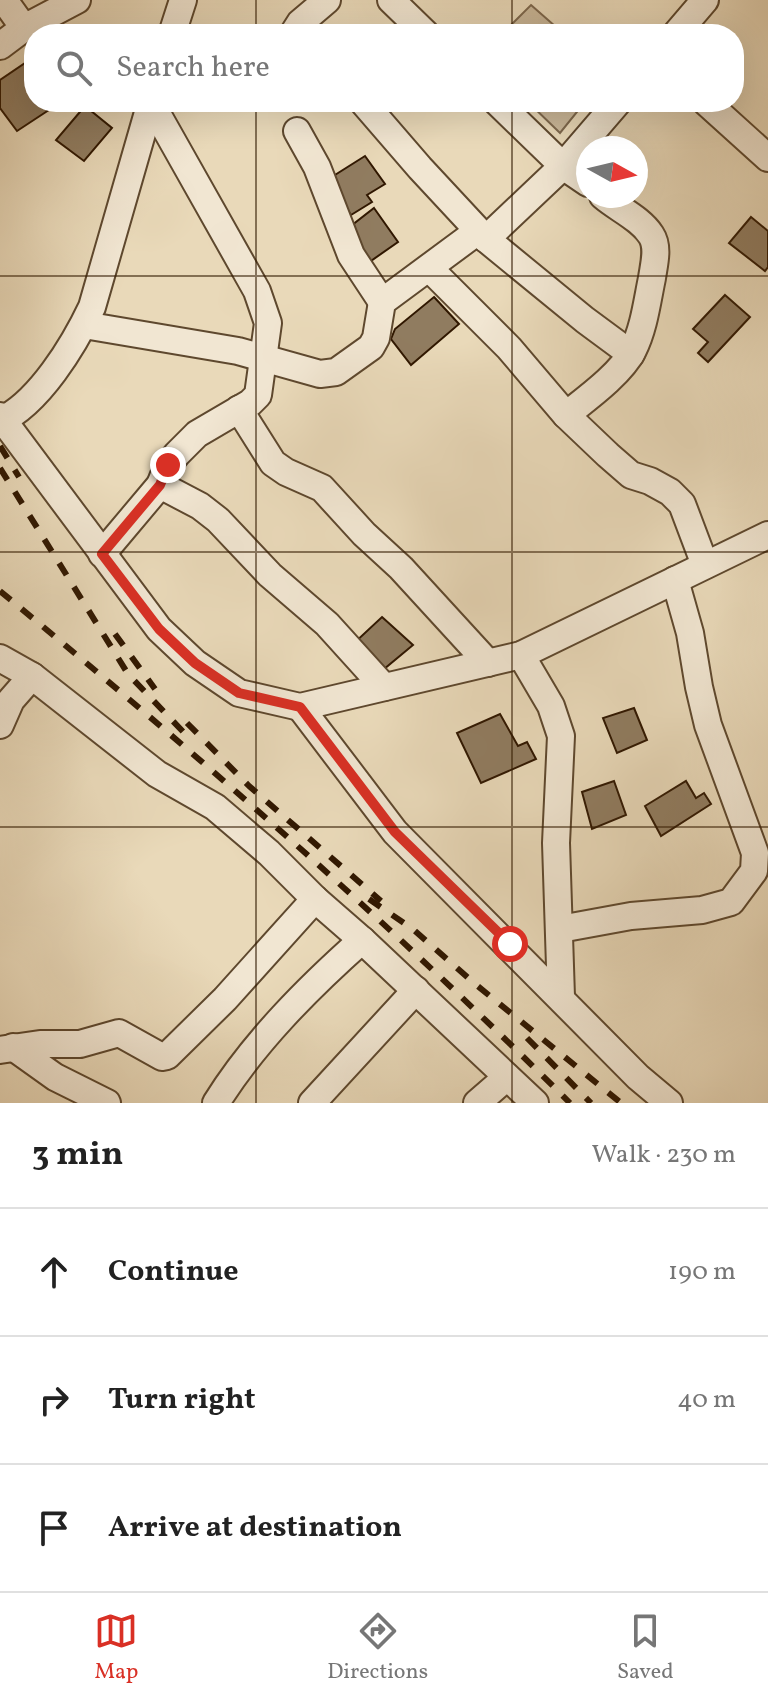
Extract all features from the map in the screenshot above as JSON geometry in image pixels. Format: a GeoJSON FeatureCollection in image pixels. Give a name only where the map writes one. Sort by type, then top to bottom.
{"type":"FeatureCollection","features":[{"type":"Feature","properties":{"kind":"street"},"geometry":{"type":"LineString","coordinates":[[0,46],[24,28],[4,0]]}},
{"type":"Feature","properties":{"kind":"street"},"geometry":{"type":"LineString","coordinates":[[32,24],[77,0]]}},
{"type":"Feature","properties":{"kind":"street"},"geometry":{"type":"LineString","coordinates":[[175,24],[183,0]]}},
{"type":"Feature","properties":{"kind":"street"},"geometry":{"type":"LineString","coordinates":[[299,24],[327,0]]}},
{"type":"Feature","properties":{"kind":"street"},"geometry":{"type":"LineString","coordinates":[[391,0],[416,24]]}},
{"type":"Feature","properties":{"kind":"street"},"geometry":{"type":"LineString","coordinates":[[685,24],[705,0]]}},
{"type":"Feature","properties":{"kind":"street"},"geometry":{"type":"LineString","coordinates":[[148,112],[92,307],[84,325],[61,365],[1,419],[159,629],[195,663],[239,693],[300,707],[521,655],[768,535]]}},
{"type":"Feature","properties":{"kind":"street"},"geometry":{"type":"LineString","coordinates":[[102,554],[160,485],[168,465],[197,434],[258,395],[268,323],[257,291],[157,112]]}},
{"type":"Feature","properties":{"kind":"street"},"geometry":{"type":"LineString","coordinates":[[372,112],[482,235],[631,354]]}},
{"type":"Feature","properties":{"kind":"street"},"geometry":{"type":"LineString","coordinates":[[507,112],[576,175]]}},
{"type":"Feature","properties":{"kind":"street"},"geometry":{"type":"LineString","coordinates":[[382,302],[482,235],[563,166],[609,112]]}},
{"type":"Feature","properties":{"kind":"street"},"geometry":{"type":"LineString","coordinates":[[717,112],[768,158]]}},
{"type":"Feature","properties":{"kind":"street"},"geometry":{"type":"LineString","coordinates":[[84,325],[162,336],[320,374],[336,372],[371,347],[376,338],[382,302],[351,255],[317,167],[297,131]]}},
{"type":"Feature","properties":{"kind":"street"},"geometry":{"type":"LineString","coordinates":[[566,415],[607,380],[631,354],[644,319],[656,251],[653,238],[644,227],[619,208]]}},
{"type":"Feature","properties":{"kind":"street"},"geometry":{"type":"LineString","coordinates":[[429,268],[509,348],[566,415],[631,475],[670,492],[682,504],[705,565]]}},
{"type":"Feature","properties":{"kind":"street"},"geometry":{"type":"LineString","coordinates":[[239,409],[273,463],[322,488],[410,577],[488,663]]}},
{"type":"Feature","properties":{"kind":"street"},"geometry":{"type":"LineString","coordinates":[[160,485],[200,506],[218,520],[270,575],[327,624],[384,687]]}},
{"type":"Feature","properties":{"kind":"street"},"geometry":{"type":"LineString","coordinates":[[560,929],[631,916],[702,910],[731,902],[754,871],[755,853],[708,725],[690,633],[675,580]]}},
{"type":"Feature","properties":{"kind":"street"},"geometry":{"type":"LineString","coordinates":[[521,655],[551,706],[561,736],[556,843],[561,997]]}},
{"type":"Feature","properties":{"kind":"street"},"geometry":{"type":"LineString","coordinates":[[0,658],[32,676],[157,774],[215,807],[269,853],[535,1103]]}},
{"type":"Feature","properties":{"kind":"street"},"geometry":{"type":"LineString","coordinates":[[0,725],[11,700],[32,676]]}},
{"type":"Feature","properties":{"kind":"street"},"geometry":{"type":"LineString","coordinates":[[300,707],[395,832],[638,1077],[669,1103]]}},
{"type":"Feature","properties":{"kind":"street"},"geometry":{"type":"LineString","coordinates":[[7,1048],[80,1044],[119,1033],[162,1057],[167,1056],[225,999],[315,899]]}},
{"type":"Feature","properties":{"kind":"street"},"geometry":{"type":"LineString","coordinates":[[216,1103],[249,1058],[314,984],[362,940]]}},
{"type":"Feature","properties":{"kind":"street"},"geometry":{"type":"LineString","coordinates":[[312,1103],[416,990]]}},
{"type":"Feature","properties":{"kind":"street"},"geometry":{"type":"LineString","coordinates":[[7,1048],[107,1103]]}},
{"type":"Feature","properties":{"kind":"street"},"geometry":{"type":"LineString","coordinates":[[477,1103],[507,1077]]}},
{"type":"Feature","properties":{"kind":"shaded area"},"geometry":{"type":"Polygon","coordinates":[[[531,5],[553,24],[512,24],[531,5]]]}},
{"type":"Feature","properties":{"kind":"shaded area"},"geometry":{"type":"Polygon","coordinates":[[[538,112],[577,112],[560,133],[538,112]]]}},
{"type":"Feature","properties":{"kind":"building"},"geometry":{"type":"Polygon","coordinates":[[[24,64],[24,112],[46,112],[17,131],[0,108],[0,80],[24,64]]]}},
{"type":"Feature","properties":{"kind":"building"},"geometry":{"type":"Polygon","coordinates":[[[80,112],[92,112],[112,128],[84,161],[56,140],[80,112]]]}},
{"type":"Feature","properties":{"kind":"building"},"geometry":{"type":"Polygon","coordinates":[[[365,156],[385,184],[367,195],[372,202],[351,215],[327,180],[365,156]]]}},
{"type":"Feature","properties":{"kind":"building"},"geometry":{"type":"Polygon","coordinates":[[[374,208],[398,242],[368,263],[347,229],[374,208]]]}},
{"type":"Feature","properties":{"kind":"building"},"geometry":{"type":"Polygon","coordinates":[[[751,217],[768,231],[768,267],[765,271],[729,243],[751,217]]]}},
{"type":"Feature","properties":{"kind":"building"},"geometry":{"type":"Polygon","coordinates":[[[725,295],[750,317],[708,362],[698,353],[708,342],[693,329],[725,295]]]}},
{"type":"Feature","properties":{"kind":"building"},"geometry":{"type":"Polygon","coordinates":[[[434,297],[459,324],[411,365],[391,339],[395,329],[434,297]]]}},
{"type":"Feature","properties":{"kind":"building"},"geometry":{"type":"Polygon","coordinates":[[[382,617],[413,645],[378,674],[352,645],[382,617]]]}},
{"type":"Feature","properties":{"kind":"building"},"geometry":{"type":"Polygon","coordinates":[[[634,708],[647,740],[617,753],[603,718],[634,708]]]}},
{"type":"Feature","properties":{"kind":"building"},"geometry":{"type":"Polygon","coordinates":[[[500,714],[518,746],[527,742],[536,759],[481,783],[457,733],[500,714]]]}},
{"type":"Feature","properties":{"kind":"building"},"geometry":{"type":"Polygon","coordinates":[[[614,781],[626,815],[592,829],[582,792],[614,781]]]}},
{"type":"Feature","properties":{"kind":"building"},"geometry":{"type":"Polygon","coordinates":[[[686,781],[696,798],[704,793],[711,804],[661,836],[645,806],[686,781]]]}},
{"type":"Feature","properties":{"kind":"railway"},"geometry":{"type":"LineString","coordinates":[[0,446],[19,477]]}},
{"type":"Feature","properties":{"kind":"railway"},"geometry":{"type":"LineString","coordinates":[[0,468],[128,674],[190,739]]}},
{"type":"Feature","properties":{"kind":"railway"},"geometry":{"type":"LineString","coordinates":[[0,591],[291,840],[570,1103]]}},
{"type":"Feature","properties":{"kind":"railway"},"geometry":{"type":"LineString","coordinates":[[115,634],[155,689]]}},
{"type":"Feature","properties":{"kind":"railway"},"geometry":{"type":"LineString","coordinates":[[187,723],[249,786],[381,901]]}},
{"type":"Feature","properties":{"kind":"railway"},"geometry":{"type":"LineString","coordinates":[[369,899],[414,930],[621,1103]]}},
{"type":"Feature","properties":{"kind":"railway"},"geometry":{"type":"LineString","coordinates":[[527,1038],[591,1103]]}},
{"type":"Feature","properties":{"kind":"route"},"geometry":{"type":"LineString","coordinates":[[168,465],[160,485],[102,554],[159,629],[195,663],[239,693],[300,707],[395,832],[510,944]]}}]}
